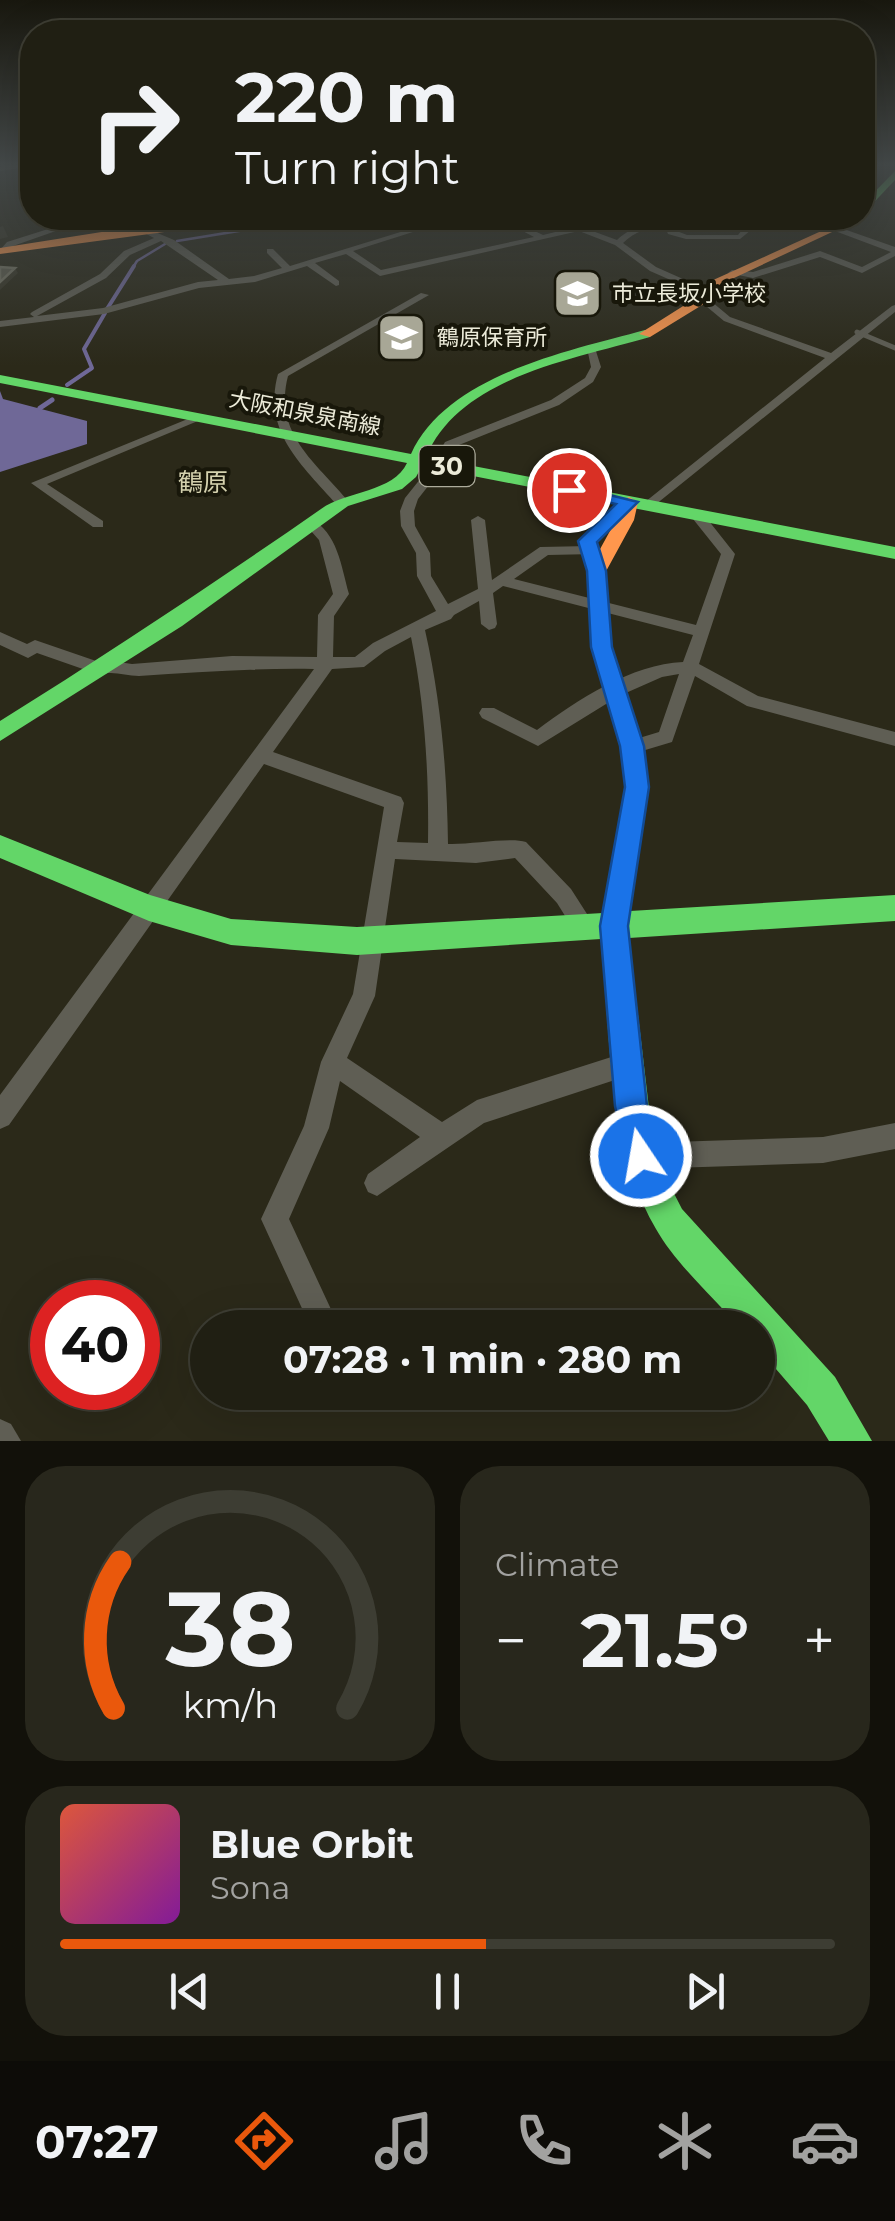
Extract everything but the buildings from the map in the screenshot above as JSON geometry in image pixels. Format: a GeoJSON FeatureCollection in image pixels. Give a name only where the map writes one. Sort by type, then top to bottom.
{"type":"FeatureCollection","features":[{"type":"Feature","properties":{"kind":"street"},"geometry":{"type":"LineString","coordinates":[[2,250],[47,231]]}},
{"type":"Feature","properties":{"kind":"street"},"geometry":{"type":"LineString","coordinates":[[2,250],[136,231]]}},
{"type":"Feature","properties":{"kind":"street"},"geometry":{"type":"LineString","coordinates":[[1,323],[48,310],[112,269],[150,231]]}},
{"type":"Feature","properties":{"kind":"street"},"geometry":{"type":"LineString","coordinates":[[155,231],[228,282]]}},
{"type":"Feature","properties":{"kind":"street"},"geometry":{"type":"LineString","coordinates":[[1,323],[104,311],[198,285],[290,270],[410,231]]}},
{"type":"Feature","properties":{"kind":"street"},"geometry":{"type":"LineString","coordinates":[[530,231],[544,238]]}},
{"type":"Feature","properties":{"kind":"street"},"geometry":{"type":"LineString","coordinates":[[347,251],[380,273],[571,231]]}},
{"type":"Feature","properties":{"kind":"street"},"geometry":{"type":"LineString","coordinates":[[580,231],[618,243],[652,269],[705,296],[727,318],[831,357]]}},
{"type":"Feature","properties":{"kind":"street"},"geometry":{"type":"LineString","coordinates":[[618,243],[632,231]]}},
{"type":"Feature","properties":{"kind":"street"},"geometry":{"type":"LineString","coordinates":[[672,231],[686,237],[740,237],[746,231]]}},
{"type":"Feature","properties":{"kind":"street"},"geometry":{"type":"LineString","coordinates":[[446,614],[424,576],[423,553],[408,526],[407,511],[428,462],[424,440],[462,402],[498,380],[667,323],[732,273],[830,231]]}},
{"type":"Feature","properties":{"kind":"street"},"geometry":{"type":"LineString","coordinates":[[859,231],[895,252]]}},
{"type":"Feature","properties":{"kind":"street"},"geometry":{"type":"LineString","coordinates":[[270,250],[290,270]]}},
{"type":"Feature","properties":{"kind":"street"},"geometry":{"type":"LineString","coordinates":[[732,273],[753,275],[820,254],[862,270],[895,252]]}},
{"type":"Feature","properties":{"kind":"street"},"geometry":{"type":"LineString","coordinates":[[309,264],[336,283]]}},
{"type":"Feature","properties":{"kind":"street"},"geometry":{"type":"LineString","coordinates":[[342,502],[284,434],[275,391],[283,374],[424,294]]}},
{"type":"Feature","properties":{"kind":"street"},"geometry":{"type":"LineString","coordinates":[[852,1441],[821,1391],[670,1221],[641,1156],[627,1064],[614,926],[637,787],[632,746],[601,647],[594,561],[640,503],[831,357],[857,332],[895,308]]}},
{"type":"Feature","properties":{"kind":"street"},"geometry":{"type":"LineString","coordinates":[[0,732],[174,621],[342,502],[396,486],[449,445],[566,398],[589,382],[596,367],[591,350]]}},
{"type":"Feature","properties":{"kind":"street","name":"大阪和泉泉南線"},"geometry":{"type":"LineString","coordinates":[[0,379],[895,553]]}},
{"type":"Feature","properties":{"kind":"street"},"geometry":{"type":"LineString","coordinates":[[98,524],[37,482],[199,418]]}},
{"type":"Feature","properties":{"kind":"street"},"geometry":{"type":"LineString","coordinates":[[632,746],[666,738],[728,554],[696,514]]}},
{"type":"Feature","properties":{"kind":"street"},"geometry":{"type":"LineString","coordinates":[[478,520],[492,585],[490,624]]}},
{"type":"Feature","properties":{"kind":"street"},"geometry":{"type":"LineString","coordinates":[[0,1116],[324,666],[326,615],[342,594],[326,539],[310,522]]}},
{"type":"Feature","properties":{"kind":"street"},"geometry":{"type":"LineString","coordinates":[[0,638],[28,652],[35,646],[102,667],[132,670],[232,662],[358,664],[378,647],[446,614],[545,550],[594,561]]}},
{"type":"Feature","properties":{"kind":"street"},"geometry":{"type":"LineString","coordinates":[[492,585],[598,605],[703,632]]}},
{"type":"Feature","properties":{"kind":"street"},"geometry":{"type":"LineString","coordinates":[[416,629],[429,684],[438,781],[438,853]]}},
{"type":"Feature","properties":{"kind":"street"},"geometry":{"type":"LineString","coordinates":[[488,713],[538,739],[560,720],[615,692],[671,667],[691,667],[759,704],[786,707],[895,739]]}},
{"type":"Feature","properties":{"kind":"street"},"geometry":{"type":"LineString","coordinates":[[260,755],[394,803],[364,996],[333,1062],[316,1128],[275,1219],[317,1310]]}},
{"type":"Feature","properties":{"kind":"street"},"geometry":{"type":"LineString","coordinates":[[0,846],[149,908],[231,932],[372,940],[894,908]]}},
{"type":"Feature","properties":{"kind":"street"},"geometry":{"type":"LineString","coordinates":[[386,850],[476,854],[519,848],[564,896],[585,928]]}},
{"type":"Feature","properties":{"kind":"street"},"geometry":{"type":"LineString","coordinates":[[333,1062],[442,1137]]}},
{"type":"Feature","properties":{"kind":"street"},"geometry":{"type":"LineString","coordinates":[[377,1183],[477,1113],[627,1064]]}},
{"type":"Feature","properties":{"kind":"street"},"geometry":{"type":"LineString","coordinates":[[641,1156],[823,1150],[895,1136]]}},
{"type":"Feature","properties":{"kind":"street"},"geometry":{"type":"LineString","coordinates":[[0,1435],[4,1441]]}},
{"type":"Feature","properties":{"kind":"lane"},"geometry":{"type":"LineString","coordinates":[[857,332],[895,348]]}},
{"type":"Feature","properties":{"kind":"shaded area"},"geometry":{"type":"Polygon","coordinates":[[[0,391],[3,399],[87,421],[87,444],[0,472],[0,391]]]}},
{"type":"Feature","properties":{"kind":"waterway"},"geometry":{"type":"LineString","coordinates":[[177,241],[237,231]]}},
{"type":"Feature","properties":{"kind":"waterway"},"geometry":{"type":"LineString","coordinates":[[132,269],[137,261],[165,244]]}},
{"type":"Feature","properties":{"kind":"waterway"},"geometry":{"type":"LineString","coordinates":[[107,309],[134,266]]}},
{"type":"Feature","properties":{"kind":"waterway"},"geometry":{"type":"LineString","coordinates":[[67,385],[92,368],[84,349],[105,313]]}},
{"type":"Feature","properties":{"kind":"waterway"},"geometry":{"type":"LineString","coordinates":[[40,408],[52,400]]}},
{"type":"Feature","properties":{"kind":"traffic: fast"},"geometry":{"type":"LineString","coordinates":[[0,732],[175,621],[342,502],[396,485],[410,474],[425,440],[462,402],[499,381],[538,366],[645,334]]}},
{"type":"Feature","properties":{"kind":"traffic: fast"},"geometry":{"type":"LineString","coordinates":[[0,379],[895,553]]}},
{"type":"Feature","properties":{"kind":"traffic: fast"},"geometry":{"type":"LineString","coordinates":[[629,502],[588,541],[597,571],[601,647],[632,747],[637,787],[614,926],[637,1142],[649,1181],[670,1221],[821,1391],[852,1441]]}},
{"type":"Feature","properties":{"kind":"traffic: fast"},"geometry":{"type":"LineString","coordinates":[[0,846],[149,908],[231,932],[357,941],[895,908]]}},
{"type":"Feature","properties":{"kind":"traffic: slow"},"geometry":{"type":"LineString","coordinates":[[0,251],[135,231]]}},
{"type":"Feature","properties":{"kind":"traffic: slow"},"geometry":{"type":"LineString","coordinates":[[645,334],[703,299],[715,283],[828,231]]}},
{"type":"Feature","properties":{"kind":"traffic: slow"},"geometry":{"type":"LineString","coordinates":[[597,571],[625,520],[629,502]]}},
{"type":"Feature","properties":{"kind":"place","name":"市立長坂小学校"},"geometry":{"type":"Point","coordinates":[577,293]}},
{"type":"Feature","properties":{"kind":"place","name":"鶴原保育所"},"geometry":{"type":"Point","coordinates":[402,337]}},
{"type":"Feature","properties":{"kind":"district","name":"鶴原"},"geometry":{"type":"Point","coordinates":[203,482]}},
{"type":"Feature","properties":{"kind":"route"},"geometry":{"type":"LineString","coordinates":[[569,490],[629,502],[588,541],[597,571],[601,647],[632,746],[637,787],[614,926],[631,1106],[641,1156]]}}]}
